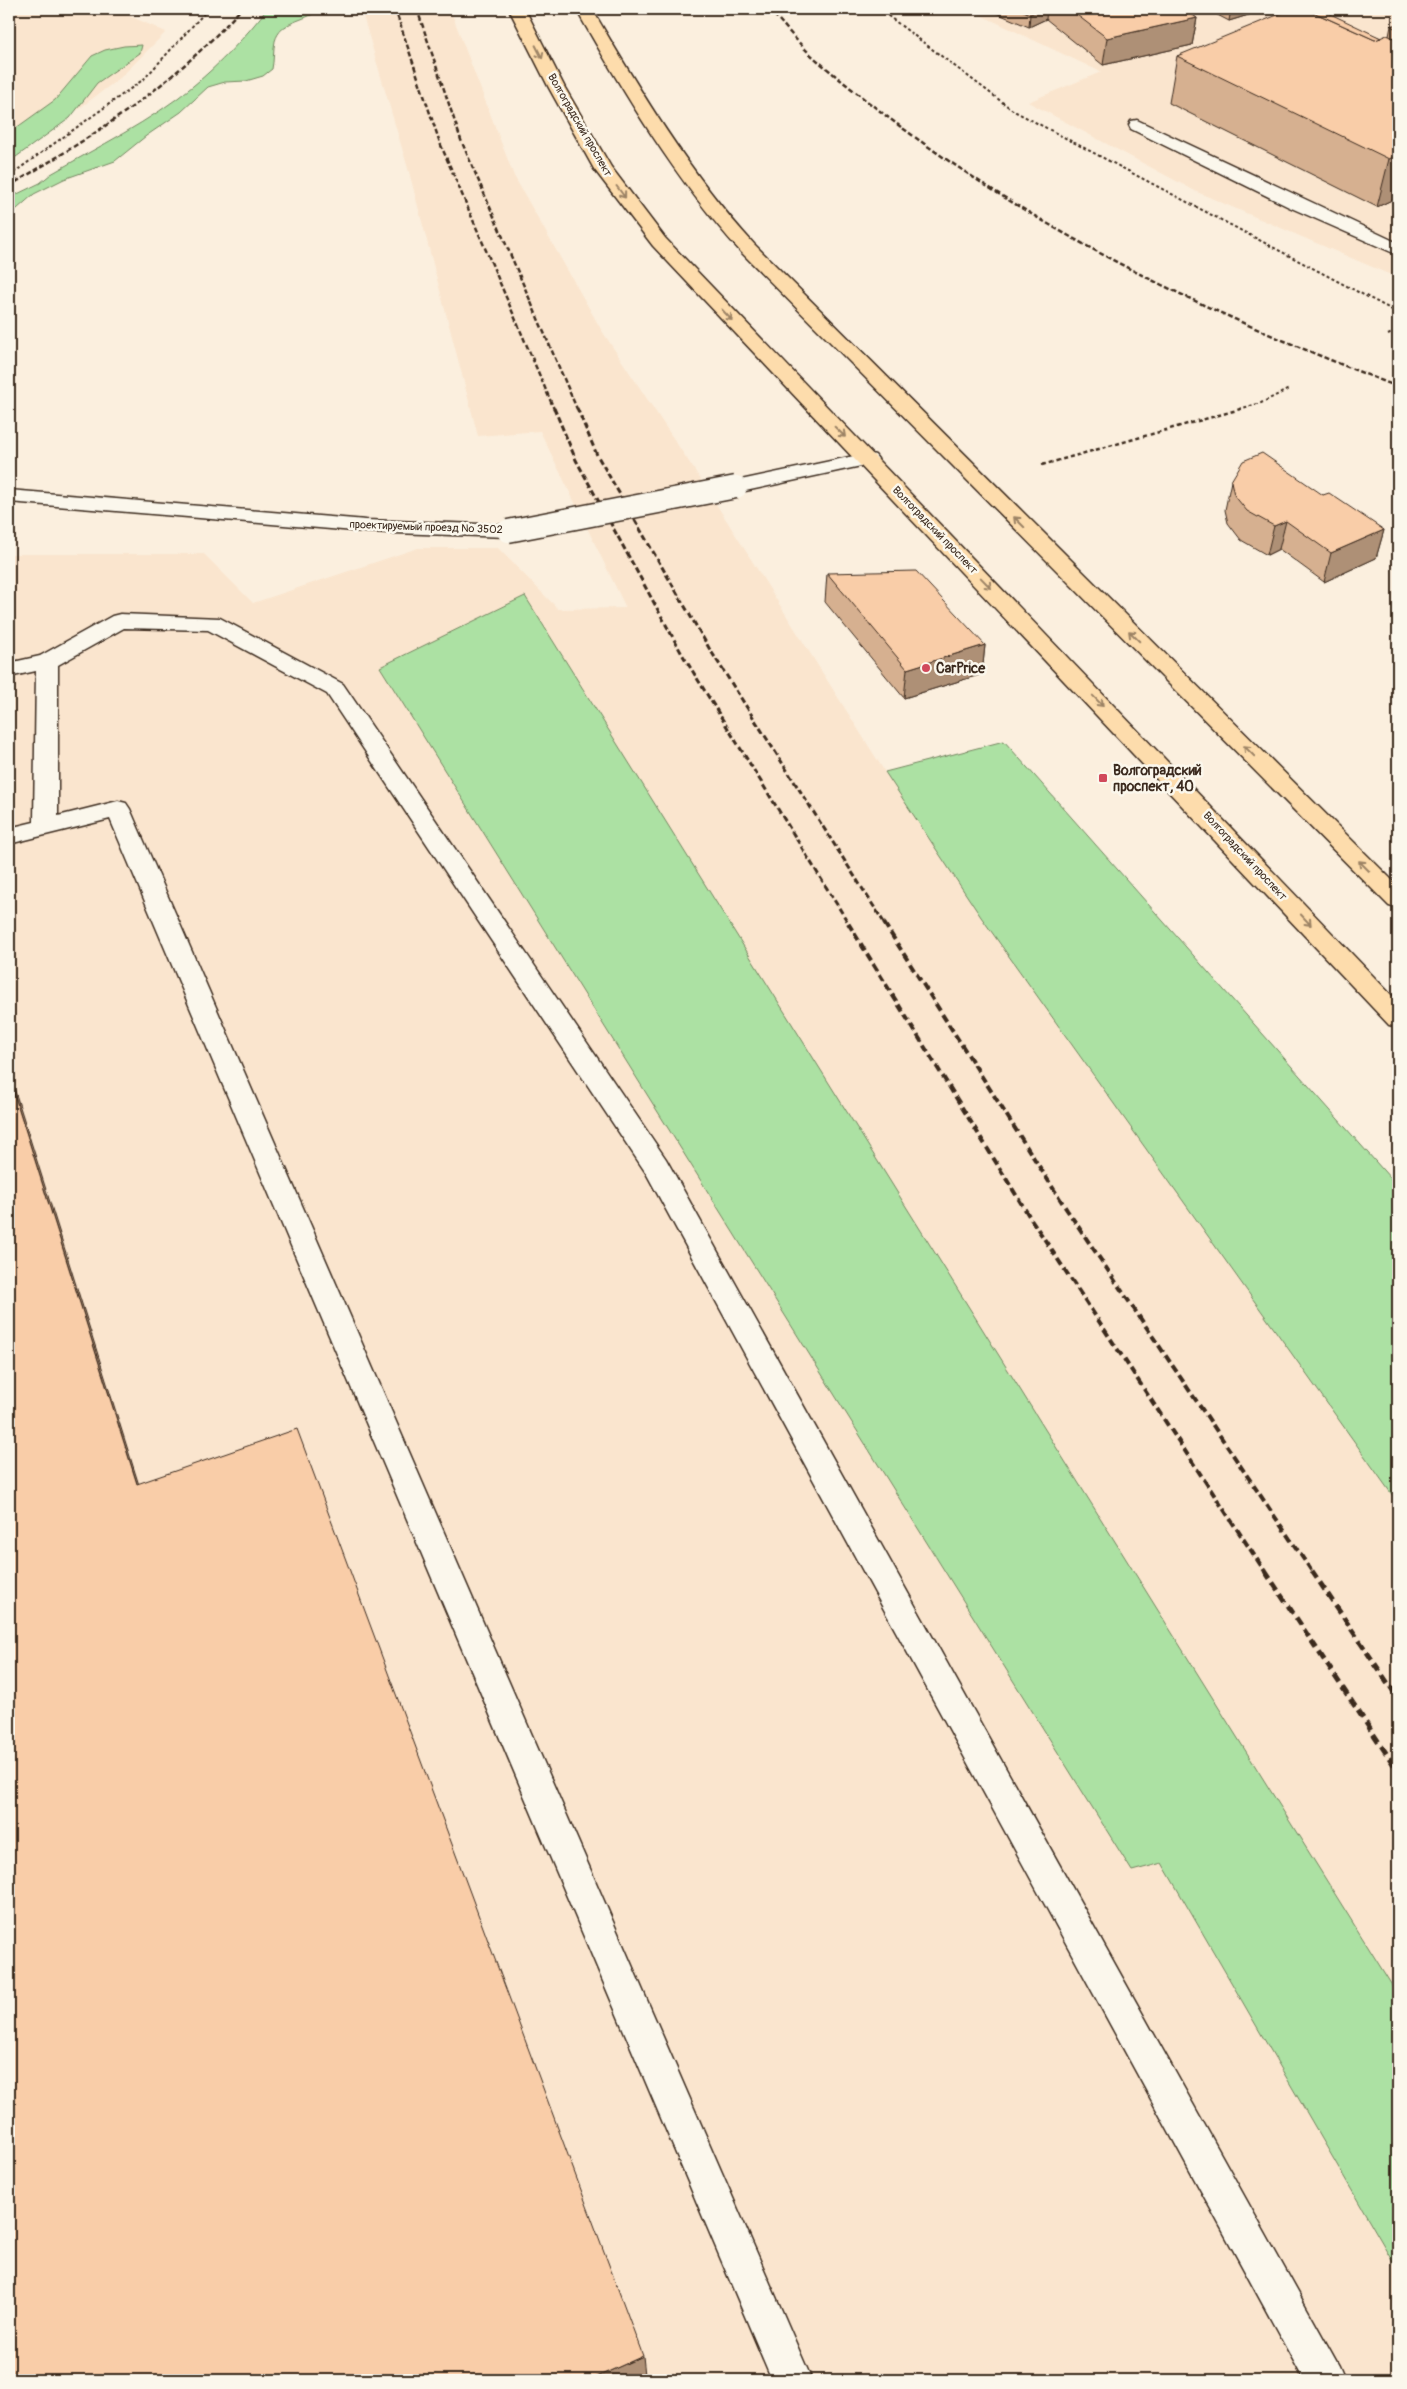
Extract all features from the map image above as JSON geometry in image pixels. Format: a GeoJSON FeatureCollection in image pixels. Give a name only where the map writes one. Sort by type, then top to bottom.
{"type":"FeatureCollection","features":[{"type":"Feature","properties":{"kind":"main road","name":"Волгоградский проспект"},"geometry":{"type":"LineString","coordinates":[[517,9],[557,88],[603,169],[659,242],[816,409],[868,459],[1398,1018]]}},
{"type":"Feature","properties":{"kind":"main road"},"geometry":{"type":"LineString","coordinates":[[584,9],[624,81],[676,157],[728,226],[818,321],[1395,893]]}},
{"type":"Feature","properties":{"kind":"street"},"geometry":{"type":"LineString","coordinates":[[1137,125],[1295,203],[1398,250]]}},
{"type":"Feature","properties":{"kind":"street","name":"проектируемый проезд № 3502"},"geometry":{"type":"LineString","coordinates":[[9,496],[109,501],[260,518],[418,529],[508,531],[736,487],[868,459]]}},
{"type":"Feature","properties":{"kind":"street"},"geometry":{"type":"LineString","coordinates":[[9,670],[47,662],[120,621],[212,623],[335,689],[656,1166],[1325,2380]]}},
{"type":"Feature","properties":{"kind":"street"},"geometry":{"type":"LineString","coordinates":[[46,827],[47,662]]}},
{"type":"Feature","properties":{"kind":"street"},"geometry":{"type":"LineString","coordinates":[[9,836],[118,809],[792,2380]]}},
{"type":"Feature","properties":{"kind":"path"},"geometry":{"type":"LineString","coordinates":[[9,176],[144,79],[208,9]]}},
{"type":"Feature","properties":{"kind":"path"},"geometry":{"type":"LineString","coordinates":[[879,9],[1014,111],[1398,313]]}},
{"type":"Feature","properties":{"kind":"path"},"geometry":{"type":"LineString","coordinates":[[1388,335],[1398,330]]}},
{"type":"Feature","properties":{"kind":"path"},"geometry":{"type":"LineString","coordinates":[[1042,465],[1261,403],[1289,388]]}},
{"type":"Feature","properties":{"kind":"shaded area"},"geometry":{"type":"Polygon","coordinates":[[[9,9],[114,9],[166,32],[120,78],[9,161],[9,9]]]}},
{"type":"Feature","properties":{"kind":"shaded area"},"geometry":{"type":"Polygon","coordinates":[[[361,9],[450,9],[514,176],[602,331],[701,480],[885,772],[981,917],[1398,1503],[1398,2380],[9,2380],[9,554],[204,554],[253,603],[418,548],[498,548],[558,609],[626,608],[540,431],[478,436],[409,172],[361,9]]]}},
{"type":"Feature","properties":{"kind":"shaded area"},"geometry":{"type":"Polygon","coordinates":[[[968,9],[1398,9],[1398,278],[1197,192],[1028,102],[1101,72],[968,9]]]}},
{"type":"Feature","properties":{"kind":"green space"},"geometry":{"type":"Polygon","coordinates":[[[267,9],[319,10],[282,29],[275,41],[272,69],[263,76],[246,81],[225,82],[208,87],[181,112],[146,136],[115,161],[64,179],[34,194],[9,216],[9,198],[40,183],[51,174],[124,133],[177,99],[223,59],[267,9]]]}},
{"type":"Feature","properties":{"kind":"green space"},"geometry":{"type":"Polygon","coordinates":[[[142,45],[140,53],[97,83],[70,118],[9,162],[9,133],[55,100],[92,56],[105,50],[142,45]]]}},
{"type":"Feature","properties":{"kind":"green space"},"geometry":{"type":"Polygon","coordinates":[[[525,596],[1398,1995],[1398,2270],[1162,1863],[1132,1871],[380,667],[525,596]]]}},
{"type":"Feature","properties":{"kind":"green space"},"geometry":{"type":"Polygon","coordinates":[[[1004,741],[1398,1187],[1398,1503],[981,917],[885,772],[1004,741]]]}},
{"type":"Feature","properties":{"kind":"building"},"geometry":{"type":"Polygon","coordinates":[[[1019,9],[1041,9],[1030,14],[1019,9]]]}},
{"type":"Feature","properties":{"kind":"building"},"geometry":{"type":"Polygon","coordinates":[[[1069,9],[1184,9],[1197,18],[1107,38],[1069,9]]]}},
{"type":"Feature","properties":{"kind":"building"},"geometry":{"type":"Polygon","coordinates":[[[1292,9],[1306,9],[1375,40],[1387,35],[1398,40],[1398,50],[1396,51],[1398,52],[1398,155],[1389,159],[1177,56],[1292,9]]]}},
{"type":"Feature","properties":{"kind":"building"},"geometry":{"type":"Polygon","coordinates":[[[1320,9],[1381,38],[1375,40],[1313,12],[1320,9]]]}},
{"type":"Feature","properties":{"kind":"building"},"geometry":{"type":"Polygon","coordinates":[[[1398,24],[1398,30],[1391,26],[1398,24]]]}},
{"type":"Feature","properties":{"kind":"building"},"geometry":{"type":"Polygon","coordinates":[[[1262,453],[1323,495],[1329,493],[1384,530],[1331,553],[1286,521],[1274,526],[1247,511],[1234,495],[1231,481],[1243,461],[1262,453]]]}},
{"type":"Feature","properties":{"kind":"building"},"geometry":{"type":"Polygon","coordinates":[[[916,571],[985,645],[907,669],[827,573],[916,571]]]}},
{"type":"Feature","properties":{"kind":"building"},"geometry":{"type":"Polygon","coordinates":[[[9,1078],[137,1484],[297,1429],[643,2356],[590,2380],[9,2380],[9,1078]]]}},
{"type":"Feature","properties":{"kind":"railway"},"geometry":{"type":"LineString","coordinates":[[9,186],[73,147],[132,107],[188,62],[241,9]]}},
{"type":"Feature","properties":{"kind":"railway"},"geometry":{"type":"LineString","coordinates":[[395,9],[440,143],[554,409]]}},
{"type":"Feature","properties":{"kind":"railway"},"geometry":{"type":"LineString","coordinates":[[417,9],[461,140],[577,409]]}},
{"type":"Feature","properties":{"kind":"railway"},"geometry":{"type":"LineString","coordinates":[[769,9],[811,55],[857,93],[940,155],[1027,211],[1117,262],[1220,313],[1398,387]]}},
{"type":"Feature","properties":{"kind":"railway"},"geometry":{"type":"LineString","coordinates":[[554,408],[576,460],[682,654],[849,924]]}},
{"type":"Feature","properties":{"kind":"railway"},"geometry":{"type":"LineString","coordinates":[[577,408],[597,455],[709,648],[885,924]]}},
{"type":"Feature","properties":{"kind":"railway"},"geometry":{"type":"LineString","coordinates":[[848,923],[1031,1219],[1266,1573]]}},
{"type":"Feature","properties":{"kind":"railway"},"geometry":{"type":"LineString","coordinates":[[884,923],[1067,1210],[1313,1573]]}},
{"type":"Feature","properties":{"kind":"railway"},"geometry":{"type":"LineString","coordinates":[[1265,1571],[1398,1771]]}},
{"type":"Feature","properties":{"kind":"railway"},"geometry":{"type":"LineString","coordinates":[[1312,1571],[1398,1698]]}},
{"type":"Feature","properties":{"kind":"place","name":"CarPrice"},"geometry":{"type":"Point","coordinates":[926,668]}},
{"type":"Feature","properties":{"kind":"place","name":"Волгоградский проспект, 40"},"geometry":{"type":"Point","coordinates":[1103,778]}}]}
